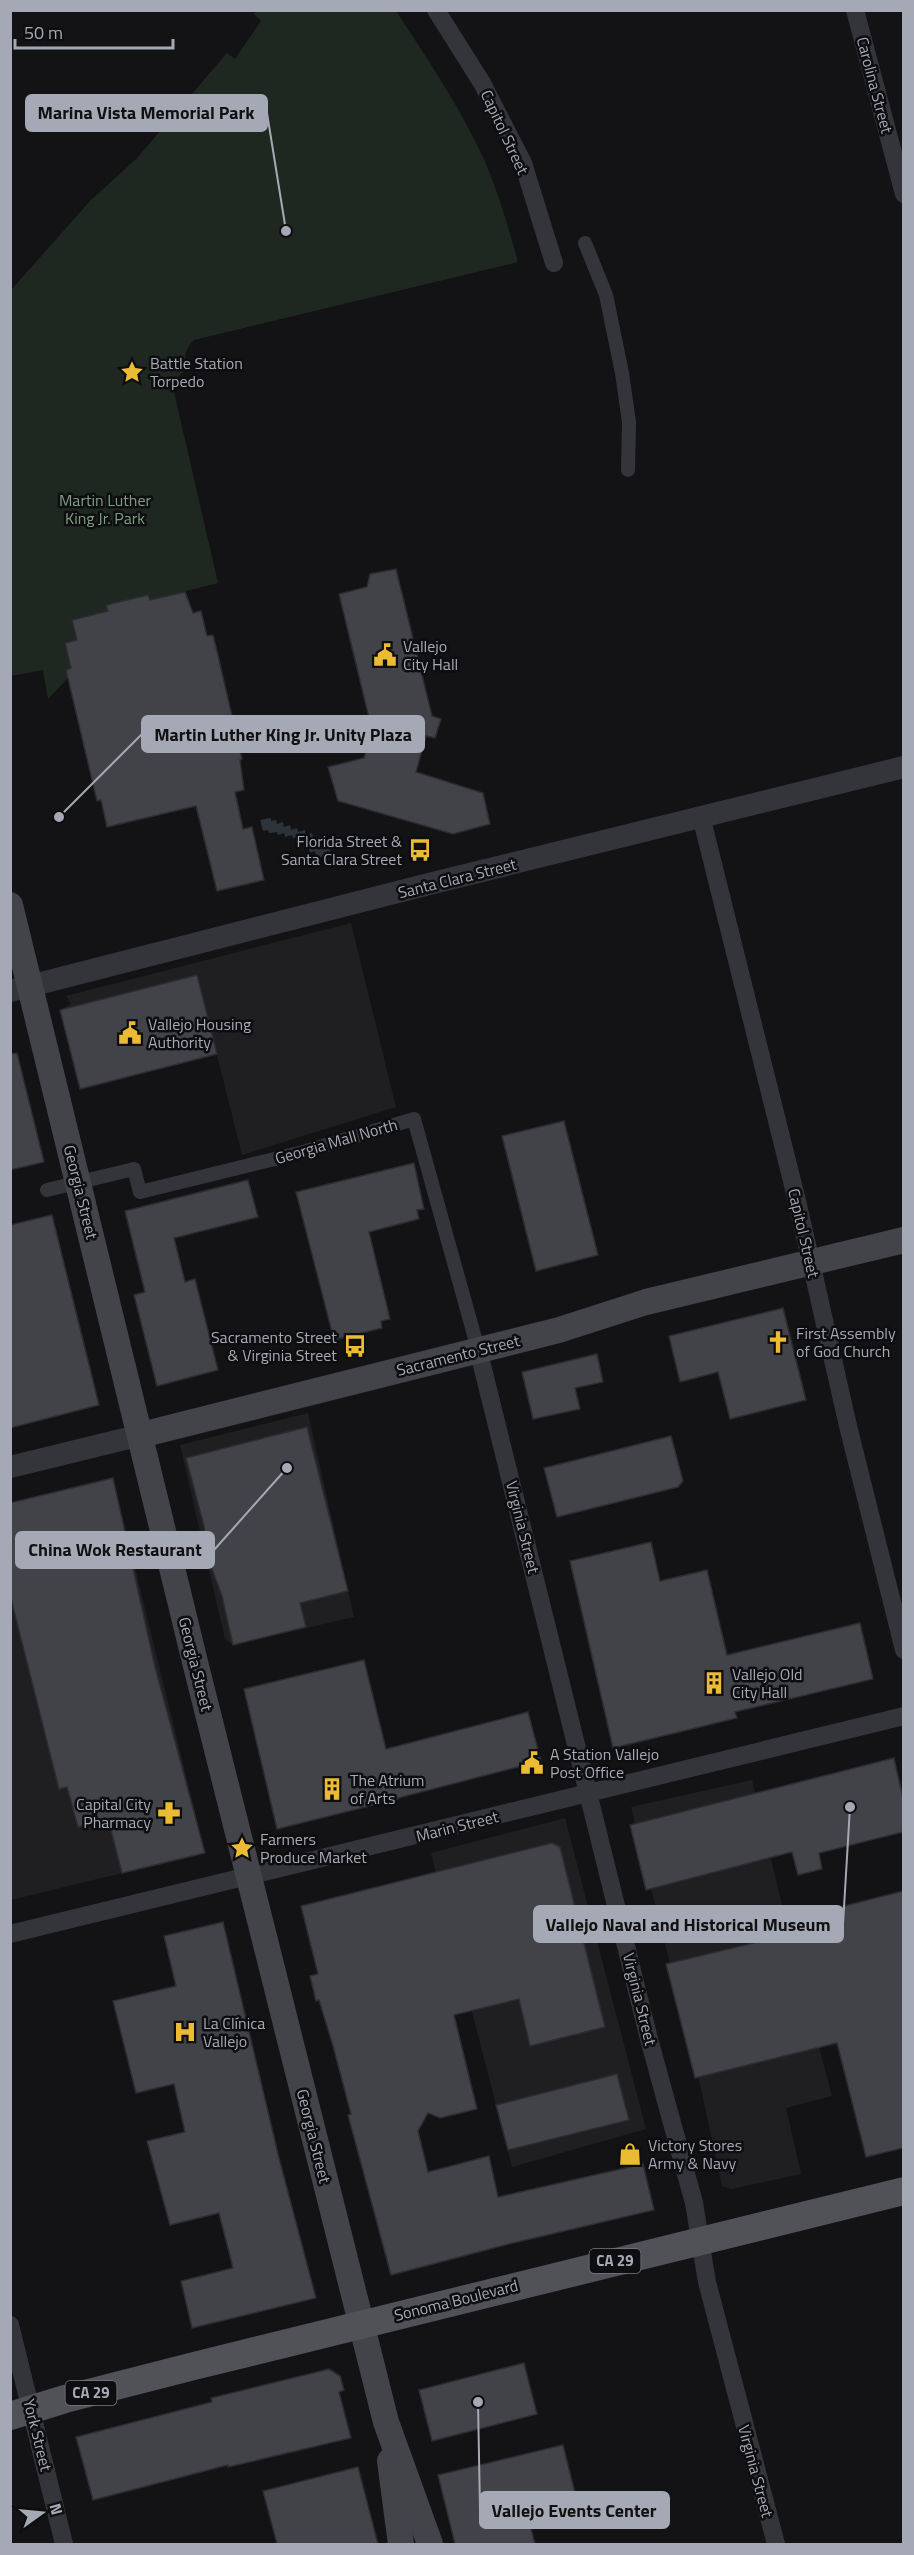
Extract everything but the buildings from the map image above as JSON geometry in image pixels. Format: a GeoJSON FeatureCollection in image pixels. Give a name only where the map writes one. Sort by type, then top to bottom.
{"type":"FeatureCollection","features":[{"type":"Feature","properties":{"kind":"main road","name":"Georgia Street"},"geometry":{"type":"LineString","coordinates":[[10,905],[21,989],[79,1181],[249,1876],[386,2422],[430,2544]]}},
{"type":"Feature","properties":{"kind":"main road","name":"Sacramento Street"},"geometry":{"type":"LineString","coordinates":[[141,1435],[559,1330],[646,1302],[903,1240]]}},
{"type":"Feature","properties":{"kind":"main road","name":"Sonoma Boulevard"},"geometry":{"type":"LineString","coordinates":[[21,2414],[65,2399],[903,2191]]}},
{"type":"Feature","properties":{"kind":"main road","name":"Georgia Street"},"geometry":{"type":"LineString","coordinates":[[386,2422],[401,2544]]}},
{"type":"Feature","properties":{"kind":"street","name":"Capitol Street"},"geometry":{"type":"LineString","coordinates":[[436,10],[482,83],[523,163],[554,263]]}},
{"type":"Feature","properties":{"kind":"street","name":"Carolina Street"},"geometry":{"type":"LineString","coordinates":[[855,10],[903,194]]}},
{"type":"Feature","properties":{"kind":"street"},"geometry":{"type":"LineString","coordinates":[[585,243],[606,296],[622,373],[629,422],[628,470]]}},
{"type":"Feature","properties":{"kind":"street","name":"Santa Clara Street"},"geometry":{"type":"LineString","coordinates":[[21,989],[903,767]]}},
{"type":"Feature","properties":{"kind":"street","name":"Capitol Street"},"geometry":{"type":"LineString","coordinates":[[701,816],[811,1261],[848,1426],[903,1650]]}},
{"type":"Feature","properties":{"kind":"street","name":"Georgia Mall North"},"geometry":{"type":"LineString","coordinates":[[79,1181],[134,1169],[140,1192],[303,1152],[414,1119],[478,1349]]}},
{"type":"Feature","properties":{"kind":"street"},"geometry":{"type":"LineString","coordinates":[[47,1190],[79,1181]]}},
{"type":"Feature","properties":{"kind":"street","name":"Virginia Street"},"geometry":{"type":"LineString","coordinates":[[478,1349],[650,2039],[692,2192],[707,2282],[776,2544]]}},
{"type":"Feature","properties":{"kind":"street","name":"Sacramento Street"},"geometry":{"type":"LineString","coordinates":[[10,1467],[141,1435]]}},
{"type":"Feature","properties":{"kind":"street","name":"Marin Street"},"geometry":{"type":"LineString","coordinates":[[10,1934],[903,1716]]}},
{"type":"Feature","properties":{"kind":"street","name":"York Street"},"geometry":{"type":"LineString","coordinates":[[10,2325],[21,2414],[64,2544]]}},
{"type":"Feature","properties":{"kind":"shaded area"},"geometry":{"type":"Polygon","coordinates":[[[271,818],[271,821],[276,820],[277,824],[283,822],[284,827],[290,825],[291,830],[297,828],[298,832],[305,830],[306,835],[312,833],[314,841],[326,837],[331,853],[317,859],[315,851],[310,853],[306,839],[293,838],[292,835],[285,837],[284,833],[278,835],[277,832],[269,833],[268,830],[263,831],[260,820],[271,818]]]}},
{"type":"Feature","properties":{"kind":"shaded area"},"geometry":{"type":"Polygon","coordinates":[[[351,923],[396,1107],[242,1155],[217,1055],[80,1089],[60,1010],[71,1004],[66,996],[351,923]]]}},
{"type":"Feature","properties":{"kind":"shaded area"},"geometry":{"type":"Polygon","coordinates":[[[308,1413],[354,1617],[233,1645],[225,1639],[180,1445],[308,1413]]]}},
{"type":"Feature","properties":{"kind":"shaded area"},"geometry":{"type":"Polygon","coordinates":[[[113,1478],[205,1853],[11,1900],[10,1502],[113,1478]]]}},
{"type":"Feature","properties":{"kind":"shaded area"},"geometry":{"type":"Polygon","coordinates":[[[752,1780],[789,1934],[832,2096],[786,2108],[801,2174],[732,2189],[722,2186],[699,2080],[631,1807],[752,1780]]]}},
{"type":"Feature","properties":{"kind":"shaded area"},"geometry":{"type":"Polygon","coordinates":[[[565,1818],[646,2129],[512,2167],[431,1853],[565,1818]]]}},
{"type":"Feature","properties":{"kind":"green space","name":"Martin Luther King Jr. Park"},"geometry":{"type":"Polygon","coordinates":[[[256,11],[396,11],[431,64],[474,138],[498,196],[518,262],[194,340],[186,353],[186,369],[172,383],[218,583],[150,600],[148,595],[107,606],[108,611],[72,620],[77,640],[71,668],[66,670],[68,678],[48,699],[43,670],[11,676],[11,290],[90,201],[137,158],[227,53],[235,59],[261,21],[254,14],[256,11]]]}},
{"type":"Feature","properties":{"kind":"place","name":"Marina Vista Memorial Park"},"geometry":{"type":"Point","coordinates":[286,231]}},
{"type":"Feature","properties":{"kind":"place","name":"Battle Station Torpedo"},"geometry":{"type":"Point","coordinates":[132,372]}},
{"type":"Feature","properties":{"kind":"place","name":"Vallejo City Hall"},"geometry":{"type":"Point","coordinates":[385,655]}},
{"type":"Feature","properties":{"kind":"place","name":"Martin Luther King Jr. Unity Plaza"},"geometry":{"type":"Point","coordinates":[59,817]}},
{"type":"Feature","properties":{"kind":"place","name":"Florida Street & Santa Clara Street"},"geometry":{"type":"Point","coordinates":[420,850]}},
{"type":"Feature","properties":{"kind":"place","name":"Vallejo Housing Authority"},"geometry":{"type":"Point","coordinates":[130,1033]}},
{"type":"Feature","properties":{"kind":"place","name":"First Assembly of God Church"},"geometry":{"type":"Point","coordinates":[778,1342]}},
{"type":"Feature","properties":{"kind":"place","name":"Sacramento Street & Virginia Street"},"geometry":{"type":"Point","coordinates":[355,1346]}},
{"type":"Feature","properties":{"kind":"place","name":"China Wok Restaurant"},"geometry":{"type":"Point","coordinates":[287,1468]}},
{"type":"Feature","properties":{"kind":"place","name":"Vallejo Old City Hall"},"geometry":{"type":"Point","coordinates":[714,1683]}},
{"type":"Feature","properties":{"kind":"place","name":"A Station Vallejo Post Office"},"geometry":{"type":"Point","coordinates":[532,1763]}},
{"type":"Feature","properties":{"kind":"place","name":"The Atrium of Arts"},"geometry":{"type":"Point","coordinates":[332,1789]}},
{"type":"Feature","properties":{"kind":"place","name":"Vallejo Naval and Historical Museum"},"geometry":{"type":"Point","coordinates":[850,1807]}},
{"type":"Feature","properties":{"kind":"place","name":"Capital City Pharmacy"},"geometry":{"type":"Point","coordinates":[169,1813]}},
{"type":"Feature","properties":{"kind":"place","name":"Farmers Produce Market"},"geometry":{"type":"Point","coordinates":[242,1848]}},
{"type":"Feature","properties":{"kind":"place","name":"La Clínica Vallejo"},"geometry":{"type":"Point","coordinates":[185,2032]}},
{"type":"Feature","properties":{"kind":"place","name":"Victory Stores Army & Navy"},"geometry":{"type":"Point","coordinates":[630,2154]}},
{"type":"Feature","properties":{"kind":"place","name":"Vallejo Events Center"},"geometry":{"type":"Point","coordinates":[478,2402]}}]}
